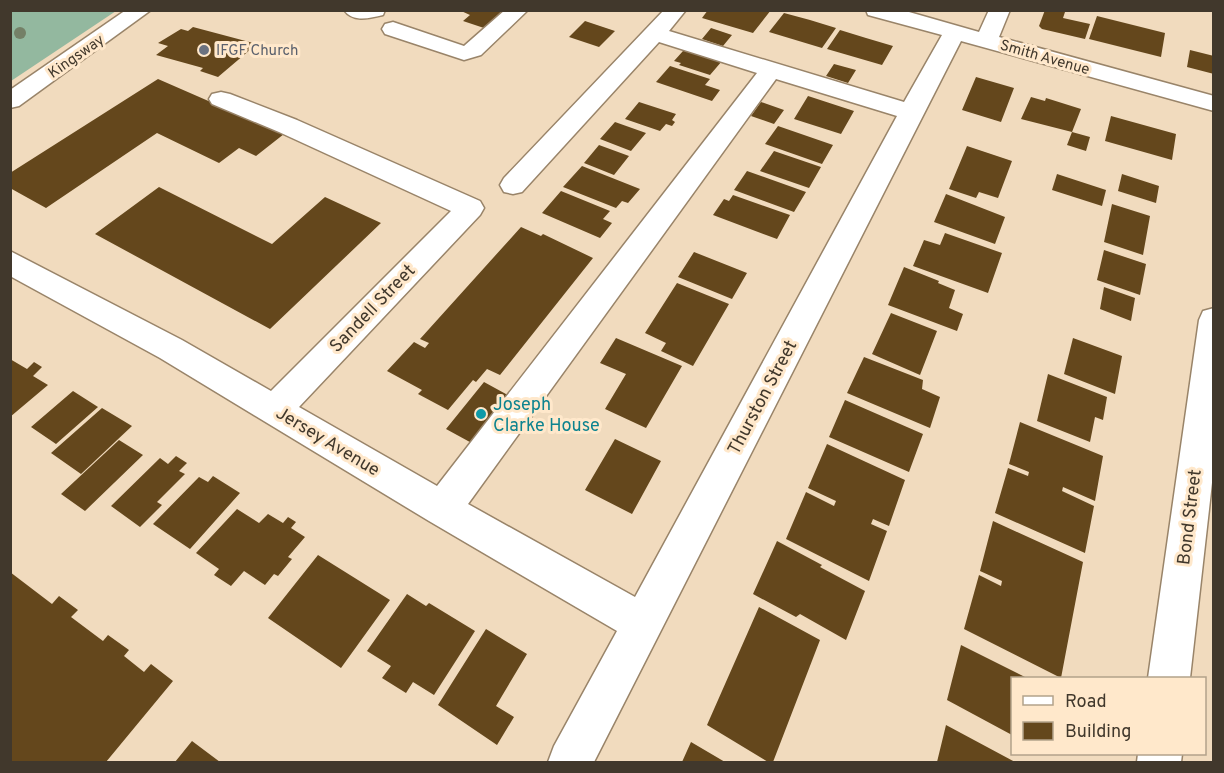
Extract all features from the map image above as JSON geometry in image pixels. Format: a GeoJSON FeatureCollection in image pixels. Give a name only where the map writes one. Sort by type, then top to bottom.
{"type":"FeatureCollection","features":[{"type":"Feature","properties":{"kind":"street","name":"Kingsway"},"geometry":{"type":"LineString","coordinates":[[10,101],[141,10]]}},
{"type":"Feature","properties":{"kind":"street"},"geometry":{"type":"LineString","coordinates":[[354,10],[363,13],[375,10]]}},
{"type":"Feature","properties":{"kind":"street"},"geometry":{"type":"LineString","coordinates":[[393,29],[464,53],[473,50],[518,10]]}},
{"type":"Feature","properties":{"kind":"street"},"geometry":{"type":"LineString","coordinates":[[513,185],[676,10]]}},
{"type":"Feature","properties":{"kind":"street","name":"Smith Avenue"},"geometry":{"type":"LineString","coordinates":[[876,10],[1214,104]]}},
{"type":"Feature","properties":{"kind":"street","name":"Thurston Street"},"geometry":{"type":"LineString","coordinates":[[570,762],[910,112],[970,37],[1000,10]]}},
{"type":"Feature","properties":{"kind":"street"},"geometry":{"type":"LineString","coordinates":[[654,33],[910,112]]}},
{"type":"Feature","properties":{"kind":"street"},"geometry":{"type":"LineString","coordinates":[[442,510],[771,70]]}},
{"type":"Feature","properties":{"kind":"street","name":"Sandell Street"},"geometry":{"type":"LineString","coordinates":[[221,99],[288,126],[470,208],[275,409]]}},
{"type":"Feature","properties":{"kind":"street","name":"Jersey Avenue"},"geometry":{"type":"LineString","coordinates":[[10,262],[171,349],[442,510],[644,624]]}},
{"type":"Feature","properties":{"kind":"street","name":"Bond Street"},"geometry":{"type":"LineString","coordinates":[[1169,677],[1202,506],[1213,328]]}},
{"type":"Feature","properties":{"kind":"green space"},"geometry":{"type":"Polygon","coordinates":[[[11,10],[116,10],[116,11],[11,81],[11,10]]]}},
{"type":"Feature","properties":{"kind":"building"},"geometry":{"type":"Polygon","coordinates":[[[459,10],[510,10],[490,30],[463,21],[470,15],[459,10]]]}},
{"type":"Feature","properties":{"kind":"building"},"geometry":{"type":"Polygon","coordinates":[[[708,10],[771,10],[753,33],[702,18],[708,10]]]}},
{"type":"Feature","properties":{"kind":"building"},"geometry":{"type":"Polygon","coordinates":[[[1045,10],[1065,12],[1063,18],[1090,24],[1085,39],[1042,29],[1039,26],[1045,10]]]}},
{"type":"Feature","properties":{"kind":"building"},"geometry":{"type":"Polygon","coordinates":[[[784,13],[836,28],[822,48],[769,32],[784,13]]]}},
{"type":"Feature","properties":{"kind":"building"},"geometry":{"type":"Polygon","coordinates":[[[1097,16],[1165,33],[1161,57],[1089,39],[1097,16]]]}},
{"type":"Feature","properties":{"kind":"building"},"geometry":{"type":"Polygon","coordinates":[[[585,21],[615,31],[599,47],[569,37],[585,21]]]}},
{"type":"Feature","properties":{"kind":"building"},"geometry":{"type":"Polygon","coordinates":[[[193,27],[257,44],[218,77],[200,71],[203,68],[156,55],[168,46],[158,43],[181,29],[188,31],[193,27]]]}},
{"type":"Feature","properties":{"kind":"building"},"geometry":{"type":"Polygon","coordinates":[[[711,28],[732,35],[723,46],[702,39],[711,28]]]}},
{"type":"Feature","properties":{"kind":"building"},"geometry":{"type":"Polygon","coordinates":[[[840,30],[893,46],[882,65],[827,49],[840,30]]]}},
{"type":"Feature","properties":{"kind":"building"},"geometry":{"type":"Polygon","coordinates":[[[1190,50],[1214,56],[1214,74],[1187,67],[1190,50]]]}},
{"type":"Feature","properties":{"kind":"building"},"geometry":{"type":"Polygon","coordinates":[[[683,51],[722,61],[710,75],[679,65],[681,63],[674,61],[683,51]]]}},
{"type":"Feature","properties":{"kind":"building"},"geometry":{"type":"Polygon","coordinates":[[[834,64],[856,70],[848,83],[826,76],[834,64]]]}},
{"type":"Feature","properties":{"kind":"building"},"geometry":{"type":"Polygon","coordinates":[[[670,66],[710,79],[705,85],[720,90],[712,101],[656,82],[670,66]]]}},
{"type":"Feature","properties":{"kind":"building"},"geometry":{"type":"Polygon","coordinates":[[[976,77],[1014,88],[1001,122],[962,110],[976,77]]]}},
{"type":"Feature","properties":{"kind":"building"},"geometry":{"type":"Polygon","coordinates":[[[158,79],[284,134],[256,156],[239,148],[219,163],[157,133],[46,208],[10,188],[10,173],[158,79]]]}},
{"type":"Feature","properties":{"kind":"building"},"geometry":{"type":"Polygon","coordinates":[[[808,96],[854,111],[841,134],[794,119],[808,96]]]}},
{"type":"Feature","properties":{"kind":"building"},"geometry":{"type":"Polygon","coordinates":[[[1031,97],[1045,101],[1046,98],[1081,109],[1072,132],[1021,119],[1031,97]]]}},
{"type":"Feature","properties":{"kind":"building"},"geometry":{"type":"Polygon","coordinates":[[[639,102],[676,114],[672,120],[675,122],[672,126],[666,124],[660,131],[625,119],[639,102]]]}},
{"type":"Feature","properties":{"kind":"building"},"geometry":{"type":"Polygon","coordinates":[[[761,102],[784,110],[774,124],[751,116],[761,102]]]}},
{"type":"Feature","properties":{"kind":"building"},"geometry":{"type":"Polygon","coordinates":[[[1111,116],[1176,134],[1172,160],[1105,141],[1111,116]]]}},
{"type":"Feature","properties":{"kind":"building"},"geometry":{"type":"Polygon","coordinates":[[[615,122],[646,133],[631,151],[600,139],[615,122]]]}},
{"type":"Feature","properties":{"kind":"building"},"geometry":{"type":"Polygon","coordinates":[[[778,126],[833,145],[822,164],[765,144],[778,126]]]}},
{"type":"Feature","properties":{"kind":"building"},"geometry":{"type":"Polygon","coordinates":[[[1072,132],[1090,137],[1086,151],[1067,145],[1072,132]]]}},
{"type":"Feature","properties":{"kind":"building"},"geometry":{"type":"Polygon","coordinates":[[[599,145],[629,156],[614,175],[584,163],[599,145]]]}},
{"type":"Feature","properties":{"kind":"building"},"geometry":{"type":"Polygon","coordinates":[[[967,146],[1012,161],[998,198],[979,192],[976,198],[949,189],[967,146]]]}},
{"type":"Feature","properties":{"kind":"building"},"geometry":{"type":"Polygon","coordinates":[[[774,151],[821,167],[809,188],[760,171],[774,151]]]}},
{"type":"Feature","properties":{"kind":"building"},"geometry":{"type":"Polygon","coordinates":[[[582,166],[640,189],[628,203],[622,201],[616,208],[563,187],[582,166]]]}},
{"type":"Feature","properties":{"kind":"building"},"geometry":{"type":"Polygon","coordinates":[[[747,171],[806,192],[794,212],[734,190],[747,171]]]}},
{"type":"Feature","properties":{"kind":"building"},"geometry":{"type":"Polygon","coordinates":[[[1057,174],[1106,190],[1102,206],[1052,190],[1057,174]]]}},
{"type":"Feature","properties":{"kind":"building"},"geometry":{"type":"Polygon","coordinates":[[[1122,174],[1159,186],[1156,203],[1118,191],[1122,174]]]}},
{"type":"Feature","properties":{"kind":"building"},"geometry":{"type":"Polygon","coordinates":[[[159,187],[272,244],[325,197],[381,223],[270,329],[95,234],[159,187]]]}},
{"type":"Feature","properties":{"kind":"building"},"geometry":{"type":"Polygon","coordinates":[[[561,191],[610,211],[603,219],[612,223],[600,238],[542,213],[561,191]]]}},
{"type":"Feature","properties":{"kind":"building"},"geometry":{"type":"Polygon","coordinates":[[[946,194],[1005,217],[995,244],[934,222],[946,194]]]}},
{"type":"Feature","properties":{"kind":"building"},"geometry":{"type":"Polygon","coordinates":[[[733,195],[790,215],[777,239],[713,215],[724,199],[729,201],[733,195]]]}},
{"type":"Feature","properties":{"kind":"building"},"geometry":{"type":"Polygon","coordinates":[[[1112,204],[1150,216],[1143,255],[1104,242],[1112,204]]]}},
{"type":"Feature","properties":{"kind":"building"},"geometry":{"type":"Polygon","coordinates":[[[521,227],[541,236],[543,234],[593,258],[500,375],[487,369],[476,382],[473,380],[448,410],[418,394],[422,390],[387,371],[414,342],[425,348],[429,343],[420,339],[521,227]]]}},
{"type":"Feature","properties":{"kind":"building"},"geometry":{"type":"Polygon","coordinates":[[[945,233],[1002,253],[988,293],[913,266],[924,240],[940,245],[945,233]]]}},
{"type":"Feature","properties":{"kind":"building"},"geometry":{"type":"Polygon","coordinates":[[[1104,250],[1146,264],[1140,295],[1097,280],[1104,250]]]}},
{"type":"Feature","properties":{"kind":"building"},"geometry":{"type":"Polygon","coordinates":[[[694,252],[747,273],[732,299],[678,277],[694,252]]]}},
{"type":"Feature","properties":{"kind":"building"},"geometry":{"type":"Polygon","coordinates":[[[904,267],[955,290],[949,308],[963,314],[957,331],[888,305],[904,267]]]}},
{"type":"Feature","properties":{"kind":"building"},"geometry":{"type":"Polygon","coordinates":[[[677,283],[729,304],[693,366],[661,351],[666,343],[645,333],[677,283]]]}},
{"type":"Feature","properties":{"kind":"building"},"geometry":{"type":"Polygon","coordinates":[[[1104,287],[1135,298],[1131,321],[1100,309],[1104,287]]]}},
{"type":"Feature","properties":{"kind":"building"},"geometry":{"type":"Polygon","coordinates":[[[891,313],[937,331],[920,375],[872,354],[891,313]]]}},
{"type":"Feature","properties":{"kind":"building"},"geometry":{"type":"Polygon","coordinates":[[[616,338],[682,366],[646,428],[605,409],[626,374],[600,363],[616,338]]]}},
{"type":"Feature","properties":{"kind":"building"},"geometry":{"type":"Polygon","coordinates":[[[1073,338],[1122,356],[1115,394],[1064,374],[1073,338]]]}},
{"type":"Feature","properties":{"kind":"building"},"geometry":{"type":"Polygon","coordinates":[[[864,357],[923,380],[922,389],[940,397],[930,428],[847,393],[864,357]]]}},
{"type":"Feature","properties":{"kind":"building"},"geometry":{"type":"Polygon","coordinates":[[[10,359],[27,369],[34,362],[42,367],[33,376],[48,385],[10,417],[10,359]]]}},
{"type":"Feature","properties":{"kind":"building"},"geometry":{"type":"Polygon","coordinates":[[[1048,374],[1107,397],[1103,420],[1095,417],[1090,442],[1037,421],[1048,374]]]}},
{"type":"Feature","properties":{"kind":"building","name":"Joseph Clarke House"},"geometry":{"type":"Polygon","coordinates":[[[484,382],[515,399],[479,447],[446,429],[484,382]]]}},
{"type":"Feature","properties":{"kind":"building"},"geometry":{"type":"Polygon","coordinates":[[[73,391],[98,407],[56,444],[31,427],[73,391]]]}},
{"type":"Feature","properties":{"kind":"building"},"geometry":{"type":"Polygon","coordinates":[[[845,400],[923,434],[909,472],[829,437],[845,400]]]}},
{"type":"Feature","properties":{"kind":"building"},"geometry":{"type":"Polygon","coordinates":[[[102,408],[132,426],[81,474],[51,453],[102,408]]]}},
{"type":"Feature","properties":{"kind":"building"},"geometry":{"type":"Polygon","coordinates":[[[1020,422],[1103,456],[1095,501],[1063,487],[1062,491],[1094,506],[1085,553],[995,513],[1008,468],[1028,476],[1029,472],[1009,464],[1020,422]]]}},
{"type":"Feature","properties":{"kind":"building"},"geometry":{"type":"Polygon","coordinates":[[[615,439],[661,461],[632,514],[585,490],[615,439]]]}},
{"type":"Feature","properties":{"kind":"building"},"geometry":{"type":"Polygon","coordinates":[[[119,440],[143,455],[85,511],[61,494],[119,440]]]}},
{"type":"Feature","properties":{"kind":"building"},"geometry":{"type":"Polygon","coordinates":[[[827,444],[905,480],[889,526],[873,519],[871,524],[887,531],[869,581],[786,539],[806,492],[834,506],[836,501],[808,488],[827,444]]]}},
{"type":"Feature","properties":{"kind":"building"},"geometry":{"type":"Polygon","coordinates":[[[176,456],[187,463],[179,471],[185,474],[157,502],[162,505],[140,527],[111,506],[160,458],[168,464],[176,456]]]}},
{"type":"Feature","properties":{"kind":"building"},"geometry":{"type":"Polygon","coordinates":[[[213,476],[240,493],[190,549],[153,524],[199,477],[208,482],[213,476]]]}},
{"type":"Feature","properties":{"kind":"building"},"geometry":{"type":"Polygon","coordinates":[[[237,509],[259,523],[268,514],[283,523],[288,517],[296,522],[291,528],[305,537],[288,557],[292,559],[278,576],[274,574],[265,585],[244,571],[231,586],[214,575],[219,569],[196,553],[237,509]]]}},
{"type":"Feature","properties":{"kind":"building"},"geometry":{"type":"Polygon","coordinates":[[[993,521],[1083,562],[1061,677],[964,629],[979,575],[1001,586],[1002,581],[980,571],[993,521]]]}},
{"type":"Feature","properties":{"kind":"building"},"geometry":{"type":"Polygon","coordinates":[[[777,541],[865,591],[846,640],[800,614],[796,617],[753,594],[777,541]]]}},
{"type":"Feature","properties":{"kind":"building"},"geometry":{"type":"Polygon","coordinates":[[[318,555],[390,600],[341,668],[268,618],[318,555]]]}},
{"type":"Feature","properties":{"kind":"building"},"geometry":{"type":"Polygon","coordinates":[[[10,572],[52,604],[59,596],[78,610],[71,617],[103,641],[108,635],[129,650],[124,656],[144,672],[151,664],[173,681],[106,762],[10,762],[10,572]]]}},
{"type":"Feature","properties":{"kind":"building"},"geometry":{"type":"Polygon","coordinates":[[[407,594],[426,606],[429,603],[475,631],[434,695],[413,682],[406,693],[382,678],[391,666],[367,651],[407,594]]]}},
{"type":"Feature","properties":{"kind":"building"},"geometry":{"type":"Polygon","coordinates":[[[759,607],[820,640],[773,762],[768,762],[707,725],[759,607]]]}},
{"type":"Feature","properties":{"kind":"building"},"geometry":{"type":"Polygon","coordinates":[[[486,629],[527,654],[496,706],[514,717],[497,745],[438,705],[486,629]]]}},
{"type":"Feature","properties":{"kind":"building"},"geometry":{"type":"Polygon","coordinates":[[[961,645],[1025,677],[1011,677],[1011,734],[947,700],[961,645]]]}},
{"type":"Feature","properties":{"kind":"building"},"geometry":{"type":"Polygon","coordinates":[[[946,725],[1015,762],[937,762],[946,725]]]}},
{"type":"Feature","properties":{"kind":"building"},"geometry":{"type":"Polygon","coordinates":[[[192,741],[220,762],[175,762],[192,741]]]}},
{"type":"Feature","properties":{"kind":"building"},"geometry":{"type":"Polygon","coordinates":[[[691,742],[725,762],[682,762],[691,742]]]}},
{"type":"Feature","properties":{"kind":"place","name":"IFGF Church"},"geometry":{"type":"Point","coordinates":[204,50]}},
{"type":"Feature","properties":{"kind":"place","name":"Joseph Clarke House"},"geometry":{"type":"Point","coordinates":[481,414]}}]}
